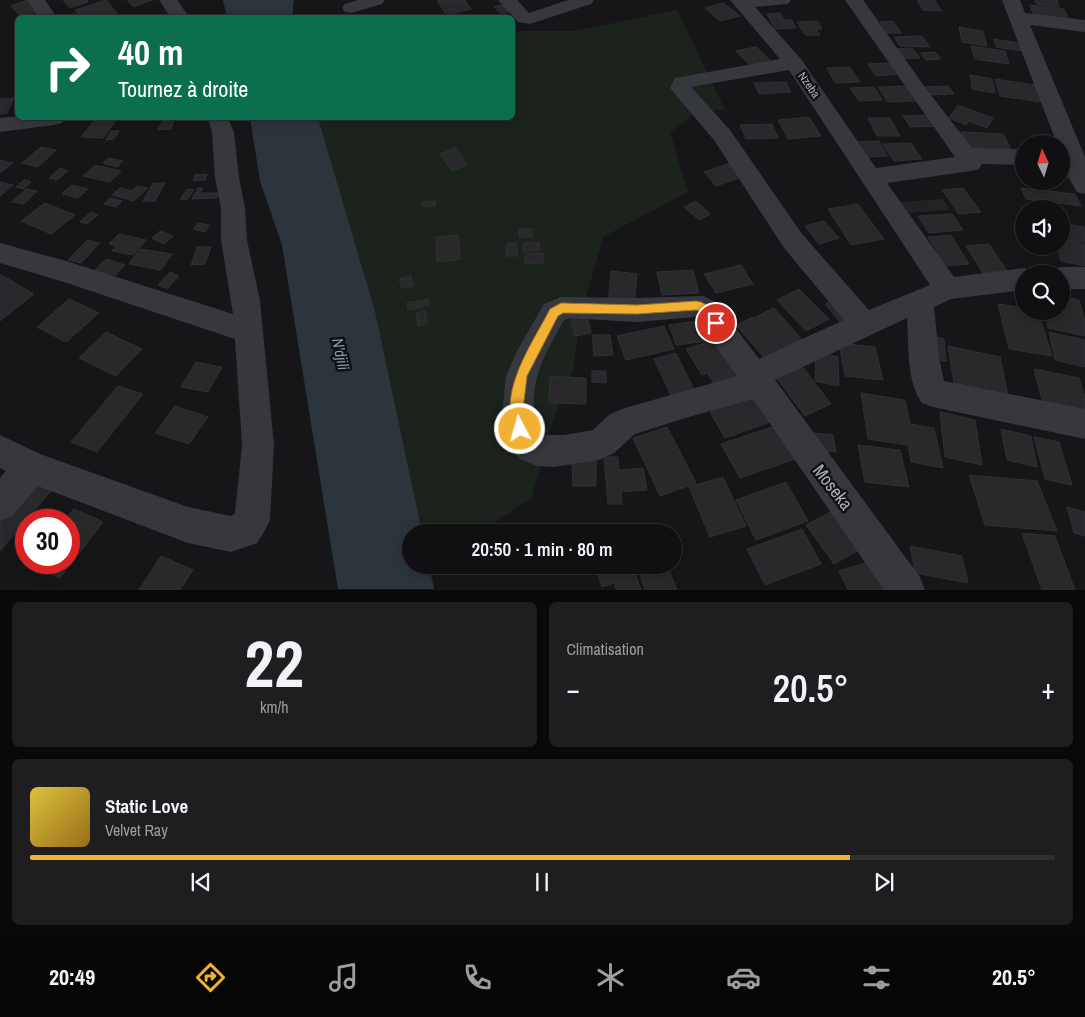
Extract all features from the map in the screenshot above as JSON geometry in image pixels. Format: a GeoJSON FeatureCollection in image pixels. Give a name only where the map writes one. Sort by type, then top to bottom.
{"type":"FeatureCollection","features":[{"type":"Feature","properties":{"kind":"street"},"geometry":{"type":"LineString","coordinates":[[36,0],[46,15]]}},
{"type":"Feature","properties":{"kind":"street"},"geometry":{"type":"LineString","coordinates":[[351,8],[376,0]]}},
{"type":"Feature","properties":{"kind":"street"},"geometry":{"type":"LineString","coordinates":[[507,0],[526,19],[585,0]]}},
{"type":"Feature","properties":{"kind":"street"},"geometry":{"type":"LineString","coordinates":[[741,2],[782,0]]}},
{"type":"Feature","properties":{"kind":"street"},"geometry":{"type":"LineString","coordinates":[[854,0],[920,95],[971,162],[970,164],[870,177]]}},
{"type":"Feature","properties":{"kind":"street"},"geometry":{"type":"LineString","coordinates":[[169,1],[179,15]]}},
{"type":"Feature","properties":{"kind":"street","name":"Nzeba"},"geometry":{"type":"LineString","coordinates":[[741,2],[794,63],[870,177],[934,294]]}},
{"type":"Feature","properties":{"kind":"street"},"geometry":{"type":"LineString","coordinates":[[1014,9],[1085,26]]}},
{"type":"Feature","properties":{"kind":"street"},"geometry":{"type":"LineString","coordinates":[[1014,9],[1059,135]]}},
{"type":"Feature","properties":{"kind":"street"},"geometry":{"type":"LineString","coordinates":[[794,63],[682,82],[680,88],[722,135],[793,241],[864,324]]}},
{"type":"Feature","properties":{"kind":"street"},"geometry":{"type":"LineString","coordinates":[[0,125],[39,120]]}},
{"type":"Feature","properties":{"kind":"street"},"geometry":{"type":"LineString","coordinates":[[0,451],[32,467],[188,525],[230,534],[244,530],[252,520],[258,445],[246,301],[234,240],[233,208],[227,178],[223,132],[219,120]]}},
{"type":"Feature","properties":{"kind":"street"},"geometry":{"type":"LineString","coordinates":[[966,156],[1015,157]]}},
{"type":"Feature","properties":{"kind":"street"},"geometry":{"type":"LineString","coordinates":[[1070,163],[1085,186]]}},
{"type":"Feature","properties":{"kind":"street"},"geometry":{"type":"LineString","coordinates":[[0,253],[66,272],[248,332]]}},
{"type":"Feature","properties":{"kind":"street"},"geometry":{"type":"LineString","coordinates":[[757,379],[864,324],[934,294],[991,282],[1015,280]]}},
{"type":"Feature","properties":{"kind":"street"},"geometry":{"type":"LineString","coordinates":[[934,294],[924,358],[932,393],[1085,424]]}},
{"type":"Feature","properties":{"kind":"street","name":"Moseka"},"geometry":{"type":"LineString","coordinates":[[757,379],[623,424],[600,444],[550,452],[539,451],[530,447],[520,429],[517,409],[521,376],[554,312],[561,308],[637,310],[703,306],[757,379],[798,442],[852,512],[907,590]]}},
{"type":"Feature","properties":{"kind":"street"},"geometry":{"type":"LineString","coordinates":[[0,504],[32,467]]}},
{"type":"Feature","properties":{"kind":"shaded area"},"geometry":{"type":"Polygon","coordinates":[[[677,10],[725,110],[698,112],[670,132],[688,192],[603,237],[580,319],[573,370],[552,423],[532,497],[493,524],[420,524],[375,311],[319,120],[515,120],[515,31],[575,31],[677,10]]]}},
{"type":"Feature","properties":{"kind":"shaded area"},"geometry":{"type":"Polygon","coordinates":[[[943,199],[951,210],[906,213],[899,202],[943,199]]]}},
{"type":"Feature","properties":{"kind":"water"},"geometry":{"type":"Polygon","coordinates":[[[223,0],[294,0],[292,15],[226,15],[223,0]]]}},
{"type":"Feature","properties":{"kind":"water","name":"N'djili"},"geometry":{"type":"Polygon","coordinates":[[[250,120],[319,120],[375,311],[420,524],[402,524],[402,574],[431,574],[434,589],[338,589],[282,245],[260,181],[250,120]]]}},
{"type":"Feature","properties":{"kind":"building"},"geometry":{"type":"Polygon","coordinates":[[[27,0],[38,11],[27,15],[19,15],[11,6],[27,0]]]}},
{"type":"Feature","properties":{"kind":"building"},"geometry":{"type":"Polygon","coordinates":[[[63,0],[87,0],[88,2],[70,8],[63,0]]]}},
{"type":"Feature","properties":{"kind":"building"},"geometry":{"type":"Polygon","coordinates":[[[106,0],[118,15],[79,15],[75,10],[106,0]]]}},
{"type":"Feature","properties":{"kind":"building"},"geometry":{"type":"Polygon","coordinates":[[[127,0],[152,0],[134,7],[127,0]]]}},
{"type":"Feature","properties":{"kind":"building"},"geometry":{"type":"Polygon","coordinates":[[[437,0],[465,0],[471,9],[446,15],[437,0]]]}},
{"type":"Feature","properties":{"kind":"building"},"geometry":{"type":"Polygon","coordinates":[[[917,0],[935,0],[941,11],[923,10],[917,0]]]}},
{"type":"Feature","properties":{"kind":"building"},"geometry":{"type":"Polygon","coordinates":[[[1035,0],[1057,0],[1059,7],[1037,4],[1035,0]]]}},
{"type":"Feature","properties":{"kind":"building"},"geometry":{"type":"Polygon","coordinates":[[[723,3],[740,16],[720,21],[705,8],[723,3]]]}},
{"type":"Feature","properties":{"kind":"building"},"geometry":{"type":"Polygon","coordinates":[[[502,5],[509,12],[502,14],[494,7],[502,5]]]}},
{"type":"Feature","properties":{"kind":"building"},"geometry":{"type":"Polygon","coordinates":[[[1030,5],[1064,9],[1069,20],[1034,16],[1030,5]]]}},
{"type":"Feature","properties":{"kind":"building"},"geometry":{"type":"Polygon","coordinates":[[[780,13],[784,20],[792,20],[796,28],[775,29],[767,14],[780,13]]]}},
{"type":"Feature","properties":{"kind":"building"},"geometry":{"type":"Polygon","coordinates":[[[818,21],[822,29],[816,29],[820,35],[805,35],[797,22],[818,21]]]}},
{"type":"Feature","properties":{"kind":"building"},"geometry":{"type":"Polygon","coordinates":[[[893,21],[901,33],[887,33],[880,22],[893,21]]]}},
{"type":"Feature","properties":{"kind":"building"},"geometry":{"type":"Polygon","coordinates":[[[959,27],[983,31],[987,46],[962,42],[959,27]]]}},
{"type":"Feature","properties":{"kind":"building"},"geometry":{"type":"Polygon","coordinates":[[[922,36],[930,47],[900,46],[894,37],[922,36]]]}},
{"type":"Feature","properties":{"kind":"building"},"geometry":{"type":"Polygon","coordinates":[[[994,39],[1019,43],[1021,51],[996,47],[994,39]]]}},
{"type":"Feature","properties":{"kind":"building"},"geometry":{"type":"Polygon","coordinates":[[[971,46],[1005,51],[1009,64],[975,59],[971,46]]]}},
{"type":"Feature","properties":{"kind":"building"},"geometry":{"type":"Polygon","coordinates":[[[756,47],[772,62],[752,67],[736,51],[756,47]]]}},
{"type":"Feature","properties":{"kind":"building"},"geometry":{"type":"Polygon","coordinates":[[[756,47],[772,62],[752,67],[736,51],[756,47]]]}},
{"type":"Feature","properties":{"kind":"building"},"geometry":{"type":"Polygon","coordinates":[[[912,48],[920,58],[901,59],[893,49],[912,48]]]}},
{"type":"Feature","properties":{"kind":"building"},"geometry":{"type":"Polygon","coordinates":[[[935,52],[941,59],[926,60],[920,53],[935,52]]]}},
{"type":"Feature","properties":{"kind":"building"},"geometry":{"type":"Polygon","coordinates":[[[892,63],[900,74],[876,76],[868,64],[892,63]]]}},
{"type":"Feature","properties":{"kind":"building"},"geometry":{"type":"Polygon","coordinates":[[[850,67],[860,82],[835,83],[827,68],[850,67]]]}},
{"type":"Feature","properties":{"kind":"building"},"geometry":{"type":"Polygon","coordinates":[[[970,75],[992,79],[995,93],[972,89],[970,75]]]}},
{"type":"Feature","properties":{"kind":"building"},"geometry":{"type":"Polygon","coordinates":[[[995,79],[1035,85],[1041,102],[1000,96],[995,79]]]}},
{"type":"Feature","properties":{"kind":"building"},"geometry":{"type":"Polygon","coordinates":[[[786,82],[791,92],[759,94],[754,83],[786,82]]]}},
{"type":"Feature","properties":{"kind":"building"},"geometry":{"type":"Polygon","coordinates":[[[905,86],[915,101],[888,102],[878,87],[905,86]]]}},
{"type":"Feature","properties":{"kind":"building"},"geometry":{"type":"Polygon","coordinates":[[[948,86],[954,94],[925,95],[920,87],[948,86]]]}},
{"type":"Feature","properties":{"kind":"building"},"geometry":{"type":"Polygon","coordinates":[[[874,87],[882,100],[859,101],[850,88],[874,87]]]}},
{"type":"Feature","properties":{"kind":"building"},"geometry":{"type":"Polygon","coordinates":[[[14,98],[7,113],[0,114],[0,99],[14,98]]]}},
{"type":"Feature","properties":{"kind":"building"},"geometry":{"type":"Polygon","coordinates":[[[958,105],[993,118],[987,128],[969,121],[966,125],[949,118],[958,105]]]}},
{"type":"Feature","properties":{"kind":"building"},"geometry":{"type":"Polygon","coordinates":[[[933,115],[940,126],[910,127],[903,116],[933,115]]]}},
{"type":"Feature","properties":{"kind":"building"},"geometry":{"type":"Polygon","coordinates":[[[809,117],[821,136],[788,139],[778,120],[809,117]]]}},
{"type":"Feature","properties":{"kind":"building"},"geometry":{"type":"Polygon","coordinates":[[[868,118],[890,118],[900,136],[877,136],[868,118]]]}},
{"type":"Feature","properties":{"kind":"building"},"geometry":{"type":"Polygon","coordinates":[[[95,120],[116,121],[103,138],[81,137],[95,120]]]}},
{"type":"Feature","properties":{"kind":"building"},"geometry":{"type":"Polygon","coordinates":[[[163,120],[174,120],[171,129],[158,130],[163,120]]]}},
{"type":"Feature","properties":{"kind":"building"},"geometry":{"type":"Polygon","coordinates":[[[772,124],[778,138],[746,139],[740,125],[772,124]]]}},
{"type":"Feature","properties":{"kind":"building"},"geometry":{"type":"Polygon","coordinates":[[[111,131],[119,131],[114,139],[106,140],[111,131]]]}},
{"type":"Feature","properties":{"kind":"building"},"geometry":{"type":"Polygon","coordinates":[[[961,132],[1003,134],[1011,149],[969,147],[961,132]]]}},
{"type":"Feature","properties":{"kind":"building"},"geometry":{"type":"Polygon","coordinates":[[[879,141],[888,156],[867,157],[858,142],[879,141]]]}},
{"type":"Feature","properties":{"kind":"building"},"geometry":{"type":"Polygon","coordinates":[[[911,143],[922,159],[894,161],[883,144],[911,143]]]}},
{"type":"Feature","properties":{"kind":"building"},"geometry":{"type":"Polygon","coordinates":[[[41,147],[56,150],[38,167],[22,163],[41,147]]]}},
{"type":"Feature","properties":{"kind":"building"},"geometry":{"type":"Polygon","coordinates":[[[456,148],[468,165],[452,171],[440,154],[456,148]]]}},
{"type":"Feature","properties":{"kind":"building"},"geometry":{"type":"Polygon","coordinates":[[[109,158],[123,161],[117,167],[103,163],[109,158]]]}},
{"type":"Feature","properties":{"kind":"building"},"geometry":{"type":"Polygon","coordinates":[[[0,160],[13,163],[0,173],[0,160]]]}},
{"type":"Feature","properties":{"kind":"building"},"geometry":{"type":"Polygon","coordinates":[[[730,163],[742,177],[716,186],[704,172],[730,163]]]}},
{"type":"Feature","properties":{"kind":"building"},"geometry":{"type":"Polygon","coordinates":[[[1070,164],[1077,179],[1070,178],[1070,164]]]}},
{"type":"Feature","properties":{"kind":"building"},"geometry":{"type":"Polygon","coordinates":[[[95,165],[121,171],[110,182],[83,176],[95,165]]]}},
{"type":"Feature","properties":{"kind":"building"},"geometry":{"type":"Polygon","coordinates":[[[60,168],[68,171],[57,180],[49,178],[60,168]]]}},
{"type":"Feature","properties":{"kind":"building"},"geometry":{"type":"Polygon","coordinates":[[[207,174],[205,180],[193,181],[195,175],[207,174]]]}},
{"type":"Feature","properties":{"kind":"building"},"geometry":{"type":"Polygon","coordinates":[[[24,180],[31,182],[23,189],[16,187],[24,180]]]}},
{"type":"Feature","properties":{"kind":"building"},"geometry":{"type":"Polygon","coordinates":[[[0,182],[13,185],[0,196],[0,182]]]}},
{"type":"Feature","properties":{"kind":"building"},"geometry":{"type":"Polygon","coordinates":[[[153,183],[165,183],[155,201],[143,201],[153,183]]]}},
{"type":"Feature","properties":{"kind":"building"},"geometry":{"type":"Polygon","coordinates":[[[71,185],[88,189],[78,198],[62,194],[71,185]]]}},
{"type":"Feature","properties":{"kind":"building"},"geometry":{"type":"Polygon","coordinates":[[[137,186],[148,188],[134,201],[112,195],[120,188],[132,191],[137,186]]]}},
{"type":"Feature","properties":{"kind":"building"},"geometry":{"type":"Polygon","coordinates":[[[198,188],[203,188],[200,193],[219,193],[217,198],[192,199],[198,188]]]}},
{"type":"Feature","properties":{"kind":"building"},"geometry":{"type":"Polygon","coordinates":[[[963,188],[981,212],[959,214],[942,190],[963,188]]]}},
{"type":"Feature","properties":{"kind":"building"},"geometry":{"type":"Polygon","coordinates":[[[26,189],[37,191],[24,204],[12,202],[26,189]]]}},
{"type":"Feature","properties":{"kind":"building"},"geometry":{"type":"Polygon","coordinates":[[[187,189],[194,190],[187,200],[180,199],[187,189]]]}},
{"type":"Feature","properties":{"kind":"building"},"geometry":{"type":"Polygon","coordinates":[[[1022,190],[1075,194],[1081,206],[1070,205],[1070,200],[1026,199],[1022,190]]]}},
{"type":"Feature","properties":{"kind":"building"},"geometry":{"type":"Polygon","coordinates":[[[110,198],[122,201],[116,207],[104,204],[110,198]]]}},
{"type":"Feature","properties":{"kind":"building"},"geometry":{"type":"Polygon","coordinates":[[[436,201],[435,206],[422,207],[422,202],[436,201]]]}},
{"type":"Feature","properties":{"kind":"building"},"geometry":{"type":"Polygon","coordinates":[[[696,201],[710,214],[699,220],[684,207],[696,201]]]}},
{"type":"Feature","properties":{"kind":"building"},"geometry":{"type":"Polygon","coordinates":[[[45,203],[75,215],[51,234],[21,221],[45,203]]]}},
{"type":"Feature","properties":{"kind":"building"},"geometry":{"type":"Polygon","coordinates":[[[858,204],[884,239],[851,245],[828,209],[858,204]]]}},
{"type":"Feature","properties":{"kind":"building"},"geometry":{"type":"Polygon","coordinates":[[[91,212],[98,215],[87,224],[80,222],[91,212]]]}},
{"type":"Feature","properties":{"kind":"building"},"geometry":{"type":"Polygon","coordinates":[[[952,214],[963,230],[929,233],[918,216],[952,214]]]}},
{"type":"Feature","properties":{"kind":"building"},"geometry":{"type":"Polygon","coordinates":[[[824,221],[839,238],[819,244],[805,226],[824,221]]]}},
{"type":"Feature","properties":{"kind":"building"},"geometry":{"type":"Polygon","coordinates":[[[198,223],[209,225],[205,232],[193,229],[198,223]]]}},
{"type":"Feature","properties":{"kind":"building"},"geometry":{"type":"Polygon","coordinates":[[[1070,225],[1084,227],[1085,242],[1070,240],[1070,225]]]}},
{"type":"Feature","properties":{"kind":"building"},"geometry":{"type":"Polygon","coordinates":[[[519,229],[532,229],[532,237],[519,237],[519,229]]]}},
{"type":"Feature","properties":{"kind":"building"},"geometry":{"type":"Polygon","coordinates":[[[160,231],[173,236],[164,244],[152,238],[160,231]]]}},
{"type":"Feature","properties":{"kind":"building"},"geometry":{"type":"Polygon","coordinates":[[[119,234],[146,240],[133,255],[112,251],[116,246],[109,244],[119,234]]]}},
{"type":"Feature","properties":{"kind":"building"},"geometry":{"type":"Polygon","coordinates":[[[458,235],[460,259],[437,262],[436,237],[458,235]]]}},
{"type":"Feature","properties":{"kind":"building"},"geometry":{"type":"Polygon","coordinates":[[[951,235],[969,264],[946,266],[928,237],[951,235]]]}},
{"type":"Feature","properties":{"kind":"building"},"geometry":{"type":"Polygon","coordinates":[[[88,240],[100,243],[81,263],[68,260],[88,240]]]}},
{"type":"Feature","properties":{"kind":"building"},"geometry":{"type":"Polygon","coordinates":[[[539,242],[540,250],[523,251],[523,243],[539,242]]]}},
{"type":"Feature","properties":{"kind":"building"},"geometry":{"type":"Polygon","coordinates":[[[1070,242],[1085,244],[1085,266],[1061,261],[1059,255],[1070,255],[1070,242]]]}},
{"type":"Feature","properties":{"kind":"building"},"geometry":{"type":"Polygon","coordinates":[[[507,243],[517,243],[517,256],[506,256],[507,243]]]}},
{"type":"Feature","properties":{"kind":"building"},"geometry":{"type":"Polygon","coordinates":[[[989,244],[1007,271],[983,273],[966,246],[989,244]]]}},
{"type":"Feature","properties":{"kind":"building"},"geometry":{"type":"Polygon","coordinates":[[[197,247],[211,247],[205,264],[191,265],[197,247]]]}},
{"type":"Feature","properties":{"kind":"building"},"geometry":{"type":"Polygon","coordinates":[[[140,249],[172,254],[161,270],[129,264],[140,249]]]}},
{"type":"Feature","properties":{"kind":"building"},"geometry":{"type":"Polygon","coordinates":[[[525,253],[543,253],[543,263],[525,264],[525,253]]]}},
{"type":"Feature","properties":{"kind":"building"},"geometry":{"type":"Polygon","coordinates":[[[106,259],[125,265],[113,278],[93,272],[106,259]]]}},
{"type":"Feature","properties":{"kind":"building"},"geometry":{"type":"Polygon","coordinates":[[[741,265],[753,284],[716,293],[704,274],[741,265]]]}},
{"type":"Feature","properties":{"kind":"building"},"geometry":{"type":"Polygon","coordinates":[[[693,270],[699,293],[662,295],[657,272],[693,270]]]}},
{"type":"Feature","properties":{"kind":"building"},"geometry":{"type":"Polygon","coordinates":[[[611,271],[637,274],[634,307],[608,304],[611,271]]]}},
{"type":"Feature","properties":{"kind":"building"},"geometry":{"type":"Polygon","coordinates":[[[170,272],[179,276],[167,289],[158,285],[170,272]]]}},
{"type":"Feature","properties":{"kind":"building"},"geometry":{"type":"Polygon","coordinates":[[[0,274],[34,294],[0,321],[0,274]]]}},
{"type":"Feature","properties":{"kind":"building"},"geometry":{"type":"Polygon","coordinates":[[[411,276],[413,286],[402,288],[399,279],[411,276]]]}},
{"type":"Feature","properties":{"kind":"building"},"geometry":{"type":"Polygon","coordinates":[[[799,289],[829,319],[806,331],[777,300],[799,289]]]}},
{"type":"Feature","properties":{"kind":"building"},"geometry":{"type":"Polygon","coordinates":[[[1070,298],[1079,300],[1085,322],[1085,336],[1048,328],[1047,320],[1070,320],[1070,298]]]}},
{"type":"Feature","properties":{"kind":"building"},"geometry":{"type":"Polygon","coordinates":[[[69,299],[99,313],[66,342],[37,327],[69,299]]]}},
{"type":"Feature","properties":{"kind":"building"},"geometry":{"type":"Polygon","coordinates":[[[428,299],[429,305],[408,310],[407,303],[428,299]]]}},
{"type":"Feature","properties":{"kind":"building"},"geometry":{"type":"Polygon","coordinates":[[[839,299],[855,318],[841,323],[825,304],[839,299]]]}},
{"type":"Feature","properties":{"kind":"building"},"geometry":{"type":"Polygon","coordinates":[[[998,304],[1015,307],[1015,320],[1041,320],[1052,356],[1009,349],[998,304]]]}},
{"type":"Feature","properties":{"kind":"building"},"geometry":{"type":"Polygon","coordinates":[[[774,308],[805,343],[787,352],[755,317],[774,308]]]}},
{"type":"Feature","properties":{"kind":"building"},"geometry":{"type":"Polygon","coordinates":[[[425,311],[428,323],[418,326],[416,313],[425,311]]]}},
{"type":"Feature","properties":{"kind":"building"},"geometry":{"type":"Polygon","coordinates":[[[586,311],[591,333],[575,336],[569,313],[586,311]]]}},
{"type":"Feature","properties":{"kind":"building"},"geometry":{"type":"Polygon","coordinates":[[[753,317],[784,351],[766,360],[736,325],[753,317]]]}},
{"type":"Feature","properties":{"kind":"building"},"geometry":{"type":"Polygon","coordinates":[[[699,321],[707,341],[676,345],[669,325],[699,321]]]}},
{"type":"Feature","properties":{"kind":"building"},"geometry":{"type":"Polygon","coordinates":[[[664,326],[674,349],[626,360],[617,336],[664,326]]]}},
{"type":"Feature","properties":{"kind":"building"},"geometry":{"type":"Polygon","coordinates":[[[106,332],[142,349],[116,376],[79,358],[106,332]]]}},
{"type":"Feature","properties":{"kind":"building"},"geometry":{"type":"Polygon","coordinates":[[[1049,332],[1085,340],[1085,367],[1055,360],[1049,332]]]}},
{"type":"Feature","properties":{"kind":"building"},"geometry":{"type":"Polygon","coordinates":[[[592,335],[610,335],[613,355],[594,356],[592,335]]]}},
{"type":"Feature","properties":{"kind":"building"},"geometry":{"type":"Polygon","coordinates":[[[929,335],[944,339],[946,361],[931,358],[929,335]]]}},
{"type":"Feature","properties":{"kind":"building"},"geometry":{"type":"Polygon","coordinates":[[[721,338],[737,363],[702,375],[686,349],[721,338]]]}},
{"type":"Feature","properties":{"kind":"building"},"geometry":{"type":"Polygon","coordinates":[[[839,343],[875,347],[883,380],[845,376],[839,343]]]}},
{"type":"Feature","properties":{"kind":"building"},"geometry":{"type":"Polygon","coordinates":[[[948,346],[1000,357],[1008,395],[954,383],[948,346]]]}},
{"type":"Feature","properties":{"kind":"building"},"geometry":{"type":"Polygon","coordinates":[[[816,352],[838,357],[839,386],[815,381],[816,352]]]}},
{"type":"Feature","properties":{"kind":"building"},"geometry":{"type":"Polygon","coordinates":[[[676,353],[696,394],[673,400],[654,359],[676,353]]]}},
{"type":"Feature","properties":{"kind":"building"},"geometry":{"type":"Polygon","coordinates":[[[196,362],[222,367],[208,392],[181,387],[196,362]]]}},
{"type":"Feature","properties":{"kind":"building"},"geometry":{"type":"Polygon","coordinates":[[[801,365],[831,404],[805,416],[775,376],[801,365]]]}},
{"type":"Feature","properties":{"kind":"building"},"geometry":{"type":"Polygon","coordinates":[[[733,366],[741,380],[717,389],[708,374],[733,366]]]}},
{"type":"Feature","properties":{"kind":"building"},"geometry":{"type":"Polygon","coordinates":[[[1034,369],[1079,378],[1085,397],[1085,413],[1043,404],[1034,369]]]}},
{"type":"Feature","properties":{"kind":"building"},"geometry":{"type":"Polygon","coordinates":[[[592,371],[606,371],[606,383],[592,382],[592,371]]]}},
{"type":"Feature","properties":{"kind":"building"},"geometry":{"type":"Polygon","coordinates":[[[550,376],[586,378],[586,404],[549,403],[550,376]]]}},
{"type":"Feature","properties":{"kind":"building"},"geometry":{"type":"Polygon","coordinates":[[[118,386],[143,394],[97,452],[71,442],[118,386]]]}},
{"type":"Feature","properties":{"kind":"building"},"geometry":{"type":"Polygon","coordinates":[[[861,393],[905,400],[910,424],[934,428],[943,468],[911,462],[908,445],[868,439],[861,393]]]}},
{"type":"Feature","properties":{"kind":"building"},"geometry":{"type":"Polygon","coordinates":[[[758,396],[773,421],[725,438],[710,412],[758,396]]]}},
{"type":"Feature","properties":{"kind":"building"},"geometry":{"type":"Polygon","coordinates":[[[175,406],[208,417],[189,444],[155,433],[175,406]]]}},
{"type":"Feature","properties":{"kind":"building"},"geometry":{"type":"Polygon","coordinates":[[[940,412],[975,420],[982,465],[945,457],[940,412]]]}},
{"type":"Feature","properties":{"kind":"building"},"geometry":{"type":"Polygon","coordinates":[[[775,426],[795,459],[740,478],[721,444],[775,426]]]}},
{"type":"Feature","properties":{"kind":"building"},"geometry":{"type":"Polygon","coordinates":[[[667,427],[696,483],[660,496],[633,438],[667,427]]]}},
{"type":"Feature","properties":{"kind":"building"},"geometry":{"type":"Polygon","coordinates":[[[1001,429],[1031,436],[1037,467],[1007,460],[1001,429]]]}},
{"type":"Feature","properties":{"kind":"building"},"geometry":{"type":"Polygon","coordinates":[[[806,432],[833,435],[836,452],[808,449],[806,432]]]}},
{"type":"Feature","properties":{"kind":"building"},"geometry":{"type":"Polygon","coordinates":[[[1034,437],[1059,442],[1072,485],[1045,479],[1034,437]]]}},
{"type":"Feature","properties":{"kind":"building"},"geometry":{"type":"Polygon","coordinates":[[[858,445],[900,450],[909,487],[865,482],[858,445]]]}},
{"type":"Feature","properties":{"kind":"building"},"geometry":{"type":"Polygon","coordinates":[[[604,457],[618,457],[619,470],[643,468],[647,490],[621,492],[622,504],[608,504],[604,457]]]}},
{"type":"Feature","properties":{"kind":"building"},"geometry":{"type":"Polygon","coordinates":[[[572,460],[596,461],[596,486],[573,486],[572,460]]]}},
{"type":"Feature","properties":{"kind":"building"},"geometry":{"type":"Polygon","coordinates":[[[969,475],[1037,481],[1057,531],[985,525],[969,475]]]}},
{"type":"Feature","properties":{"kind":"building"},"geometry":{"type":"Polygon","coordinates":[[[723,477],[746,526],[710,537],[689,487],[723,477]]]}},
{"type":"Feature","properties":{"kind":"building"},"geometry":{"type":"Polygon","coordinates":[[[33,478],[54,487],[35,509],[15,509],[15,533],[0,551],[0,517],[33,478]]]}},
{"type":"Feature","properties":{"kind":"building"},"geometry":{"type":"Polygon","coordinates":[[[786,482],[808,521],[756,540],[736,500],[786,482]]]}},
{"type":"Feature","properties":{"kind":"building"},"geometry":{"type":"Polygon","coordinates":[[[842,506],[870,544],[834,564],[806,525],[842,506]]]}},
{"type":"Feature","properties":{"kind":"building"},"geometry":{"type":"Polygon","coordinates":[[[1067,507],[1085,512],[1085,536],[1074,533],[1067,507]]]}},
{"type":"Feature","properties":{"kind":"building"},"geometry":{"type":"Polygon","coordinates":[[[80,512],[103,522],[80,552],[80,512]]]}},
{"type":"Feature","properties":{"kind":"building"},"geometry":{"type":"Polygon","coordinates":[[[802,529],[821,564],[765,585],[747,549],[802,529]]]}},
{"type":"Feature","properties":{"kind":"building"},"geometry":{"type":"Polygon","coordinates":[[[1022,533],[1055,536],[1075,590],[1042,590],[1022,533]]]}},
{"type":"Feature","properties":{"kind":"building"},"geometry":{"type":"Polygon","coordinates":[[[910,546],[962,556],[968,583],[915,573],[910,546]]]}},
{"type":"Feature","properties":{"kind":"building"},"geometry":{"type":"Polygon","coordinates":[[[161,556],[193,570],[180,590],[139,590],[161,556]]]}},
{"type":"Feature","properties":{"kind":"building"},"geometry":{"type":"Polygon","coordinates":[[[878,559],[895,590],[848,590],[839,571],[878,559]]]}},
{"type":"Feature","properties":{"kind":"building"},"geometry":{"type":"Polygon","coordinates":[[[51,574],[63,574],[60,578],[51,574]]]}},
{"type":"Feature","properties":{"kind":"building"},"geometry":{"type":"Polygon","coordinates":[[[597,574],[635,574],[641,590],[617,590],[614,583],[602,587],[597,574]]]}},
{"type":"Feature","properties":{"kind":"building"},"geometry":{"type":"Polygon","coordinates":[[[640,574],[671,574],[677,590],[645,590],[640,574]]]}},
{"type":"Feature","properties":{"kind":"route"},"geometry":{"type":"LineString","coordinates":[[520,429],[517,409],[521,376],[554,312],[561,308],[637,310],[703,306],[716,323]]}}]}
